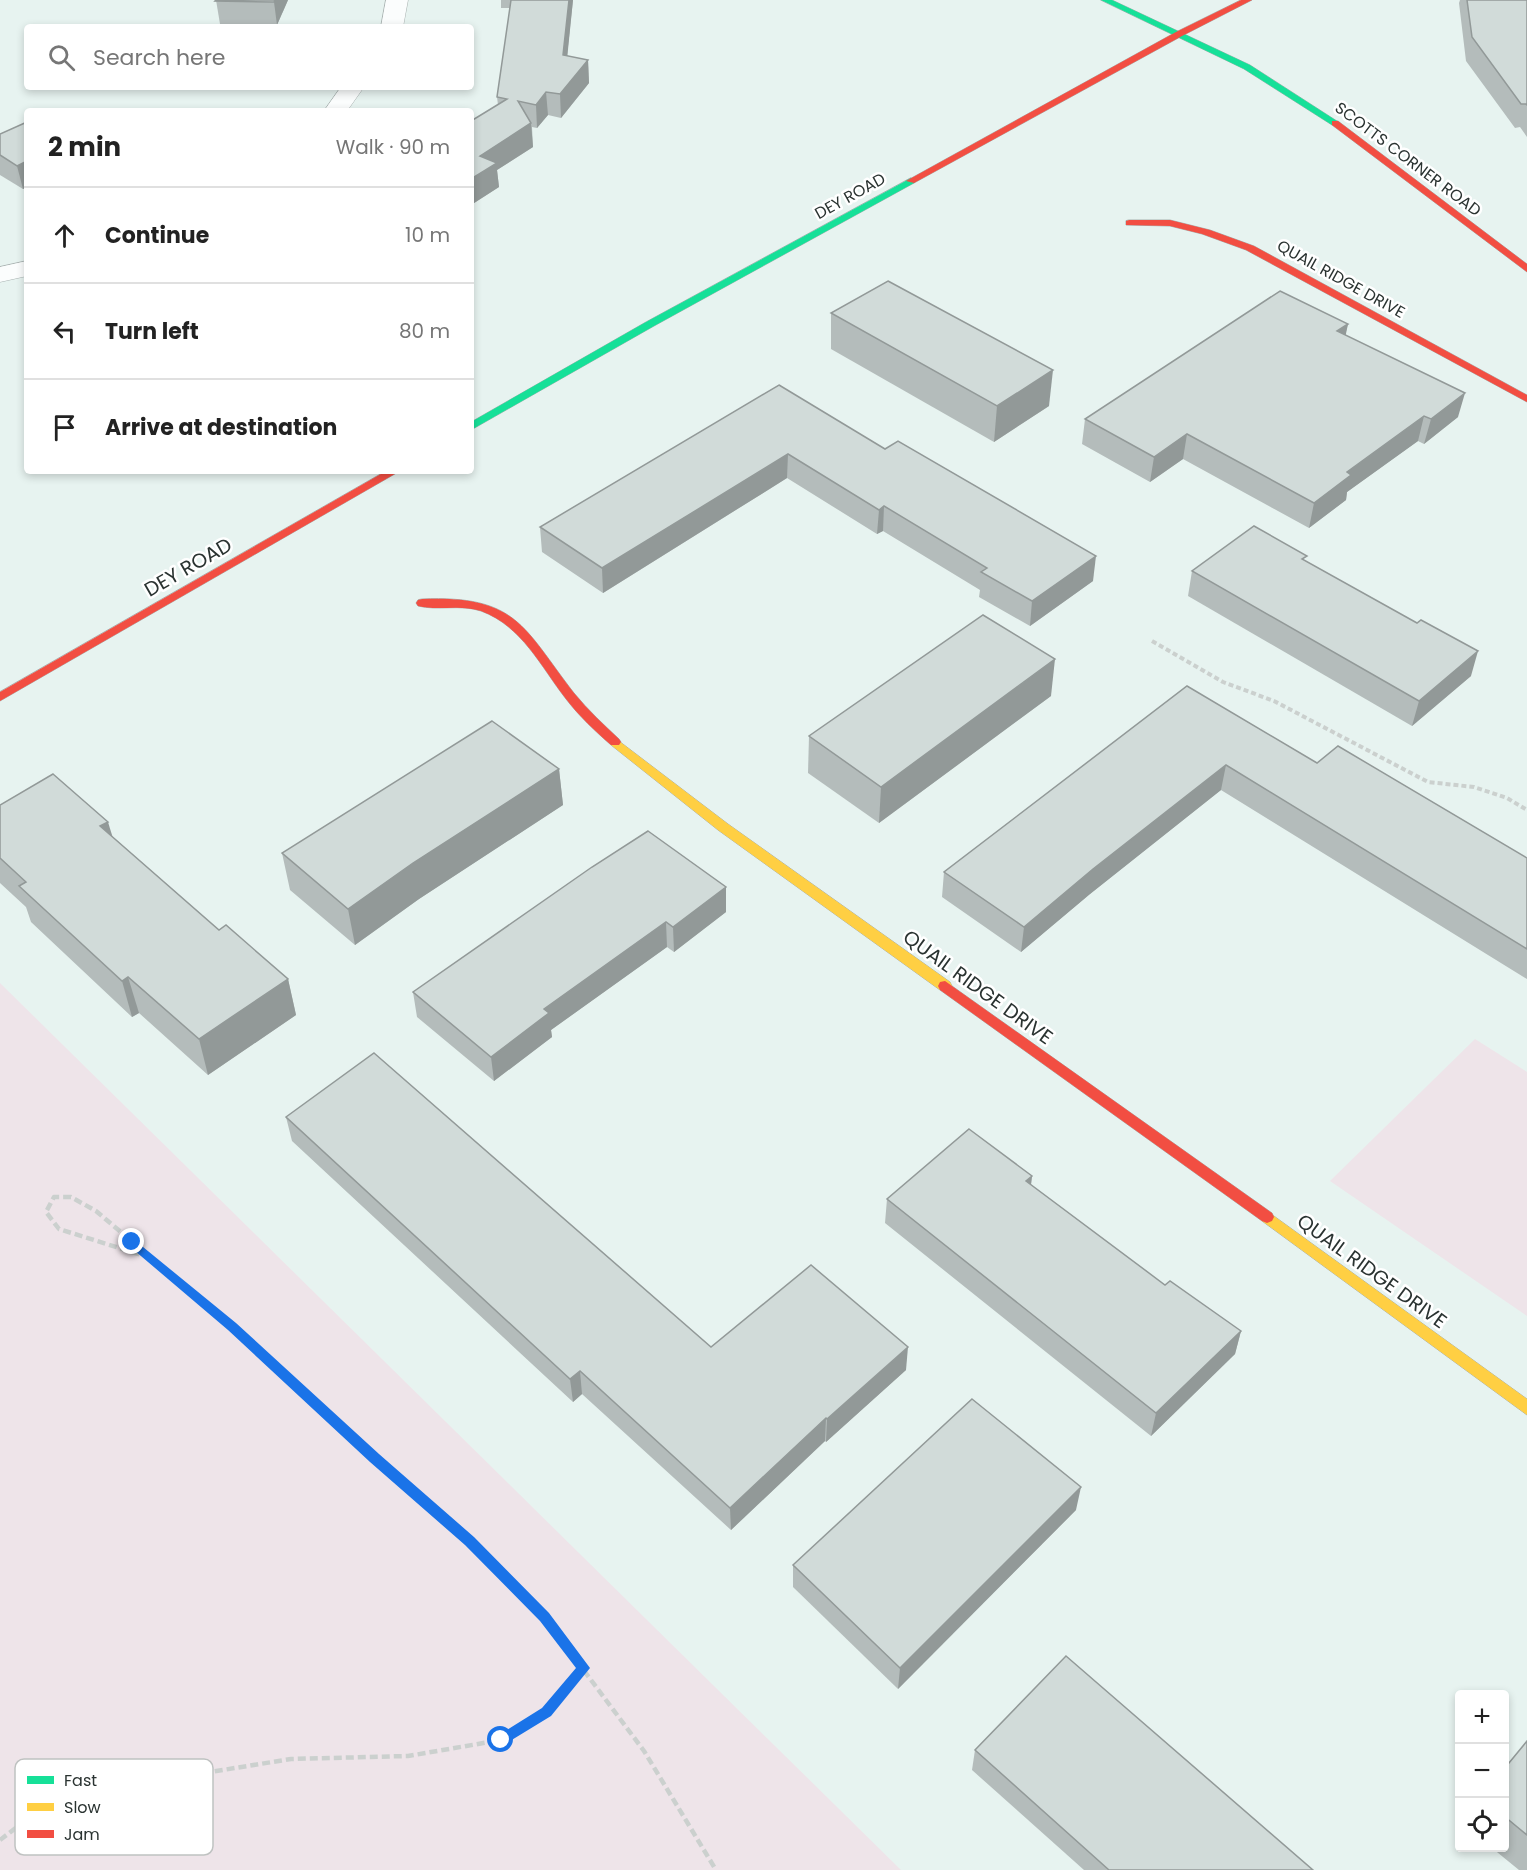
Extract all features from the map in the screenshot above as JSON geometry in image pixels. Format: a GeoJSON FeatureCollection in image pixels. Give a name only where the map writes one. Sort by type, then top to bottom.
{"type":"FeatureCollection","features":[{"type":"Feature","properties":{"kind":"street"},"geometry":{"type":"LineString","coordinates":[[393,24],[397,0]]}},
{"type":"Feature","properties":{"kind":"street","name":"SCOTTS CORNER ROAD"},"geometry":{"type":"LineString","coordinates":[[1105,0],[1247,67],[1354,136],[1527,269]]}},
{"type":"Feature","properties":{"kind":"street","name":"DEY ROAD"},"geometry":{"type":"LineString","coordinates":[[474,425],[660,319],[1179,34],[1248,0]]}},
{"type":"Feature","properties":{"kind":"street"},"geometry":{"type":"LineString","coordinates":[[337,108],[351,90]]}},
{"type":"Feature","properties":{"kind":"street","name":"QUAIL RIDGE DRIVE"},"geometry":{"type":"LineString","coordinates":[[1129,224],[1170,223],[1206,232],[1250,248],[1527,399]]}},
{"type":"Feature","properties":{"kind":"street"},"geometry":{"type":"LineString","coordinates":[[0,275],[24,268]]}},
{"type":"Feature","properties":{"kind":"street","name":"DEY ROAD"},"geometry":{"type":"LineString","coordinates":[[0,697],[389,474]]}},
{"type":"Feature","properties":{"kind":"street","name":"QUAIL RIDGE DRIVE"},"geometry":{"type":"LineString","coordinates":[[422,603],[444,600],[487,607],[511,622],[539,649],[571,696],[612,740],[660,779],[863,929],[1527,1408]]}},
{"type":"Feature","properties":{"kind":"path"},"geometry":{"type":"LineString","coordinates":[[1152,641],[1223,682],[1274,701],[1428,782],[1474,787],[1507,798],[1527,810]]}},
{"type":"Feature","properties":{"kind":"path"},"geometry":{"type":"LineString","coordinates":[[151,1258],[58,1229],[46,1212],[54,1197],[71,1197],[96,1211],[232,1326],[469,1541],[544,1617],[584,1668],[644,1751],[716,1870]]}},
{"type":"Feature","properties":{"kind":"path"},"geometry":{"type":"LineString","coordinates":[[213,1772],[291,1759],[408,1755],[501,1740],[547,1712],[584,1668]]}},
{"type":"Feature","properties":{"kind":"path"},"geometry":{"type":"LineString","coordinates":[[0,1840],[15,1829]]}},
{"type":"Feature","properties":{"kind":"shaded area"},"geometry":{"type":"Polygon","coordinates":[[[0,983],[901,1870],[0,1870],[0,983]]]}},
{"type":"Feature","properties":{"kind":"shaded area"},"geometry":{"type":"Polygon","coordinates":[[[1475,1039],[1527,1072],[1527,1316],[1330,1181],[1475,1039]]]}},
{"type":"Feature","properties":{"kind":"building"},"geometry":{"type":"Polygon","coordinates":[[[216,0],[275,0],[274,2],[216,0]]]}},
{"type":"Feature","properties":{"kind":"building"},"geometry":{"type":"Polygon","coordinates":[[[511,0],[569,0],[563,55],[588,60],[560,94],[546,92],[536,105],[518,101],[531,123],[480,156],[497,163],[474,177],[474,119],[507,99],[497,97],[511,0]]]}},
{"type":"Feature","properties":{"kind":"building"},"geometry":{"type":"Polygon","coordinates":[[[1467,0],[1527,0],[1527,105],[1521,104],[1472,37],[1467,0]]]}},
{"type":"Feature","properties":{"kind":"building"},"geometry":{"type":"Polygon","coordinates":[[[24,123],[24,162],[17,166],[0,155],[0,134],[24,123]]]}},
{"type":"Feature","properties":{"kind":"building"},"geometry":{"type":"Polygon","coordinates":[[[888,281],[1053,370],[997,406],[831,313],[888,281]]]}},
{"type":"Feature","properties":{"kind":"building"},"geometry":{"type":"Polygon","coordinates":[[[1280,291],[1348,324],[1337,331],[1465,393],[1431,419],[1424,416],[1347,472],[1351,475],[1314,503],[1187,434],[1154,457],[1085,419],[1280,291]]]}},
{"type":"Feature","properties":{"kind":"building"},"geometry":{"type":"Polygon","coordinates":[[[779,385],[885,449],[898,441],[1096,556],[1032,601],[981,572],[987,568],[884,506],[879,510],[788,454],[602,568],[540,527],[779,385]]]}},
{"type":"Feature","properties":{"kind":"building"},"geometry":{"type":"Polygon","coordinates":[[[1254,526],[1307,556],[1302,559],[1417,623],[1421,620],[1478,651],[1419,701],[1192,571],[1254,526]]]}},
{"type":"Feature","properties":{"kind":"building"},"geometry":{"type":"Polygon","coordinates":[[[983,615],[1055,659],[881,787],[809,736],[983,615]]]}},
{"type":"Feature","properties":{"kind":"building"},"geometry":{"type":"Polygon","coordinates":[[[1187,686],[1317,763],[1338,746],[1527,858],[1527,949],[1226,765],[1093,869],[1024,927],[944,872],[1187,686]]]}},
{"type":"Feature","properties":{"kind":"building"},"geometry":{"type":"Polygon","coordinates":[[[492,721],[559,769],[413,863],[348,909],[282,853],[492,721]]]}},
{"type":"Feature","properties":{"kind":"building"},"geometry":{"type":"Polygon","coordinates":[[[53,774],[108,822],[100,826],[219,930],[226,925],[288,979],[199,1039],[128,977],[122,981],[19,886],[26,882],[0,858],[0,805],[53,774]]]}},
{"type":"Feature","properties":{"kind":"building"},"geometry":{"type":"Polygon","coordinates":[[[648,831],[726,887],[673,927],[666,922],[544,1009],[549,1013],[491,1057],[413,992],[592,867],[648,831]]]}},
{"type":"Feature","properties":{"kind":"building"},"geometry":{"type":"Polygon","coordinates":[[[374,1053],[711,1347],[811,1265],[908,1347],[826,1418],[730,1508],[580,1371],[570,1379],[286,1117],[374,1053]]]}},
{"type":"Feature","properties":{"kind":"building"},"geometry":{"type":"Polygon","coordinates":[[[969,1129],[1032,1176],[1026,1181],[1165,1285],[1170,1281],[1241,1331],[1156,1413],[887,1199],[969,1129]]]}},
{"type":"Feature","properties":{"kind":"building"},"geometry":{"type":"Polygon","coordinates":[[[972,1399],[1081,1487],[900,1668],[793,1565],[972,1399]]]}},
{"type":"Feature","properties":{"kind":"building"},"geometry":{"type":"Polygon","coordinates":[[[1066,1656],[1313,1870],[1109,1870],[975,1750],[1066,1656]]]}},
{"type":"Feature","properties":{"kind":"building"},"geometry":{"type":"Polygon","coordinates":[[[1527,1741],[1527,1835],[1509,1820],[1509,1763],[1527,1741]]]}},
{"type":"Feature","properties":{"kind":"traffic: fast"},"geometry":{"type":"LineString","coordinates":[[1105,0],[1247,67],[1335,123]]}},
{"type":"Feature","properties":{"kind":"traffic: fast"},"geometry":{"type":"LineString","coordinates":[[474,425],[650,324],[911,181]]}},
{"type":"Feature","properties":{"kind":"traffic: slow"},"geometry":{"type":"LineString","coordinates":[[615,742],[723,827],[945,986]]}},
{"type":"Feature","properties":{"kind":"traffic: slow"},"geometry":{"type":"LineString","coordinates":[[1267,1217],[1527,1408]]}},
{"type":"Feature","properties":{"kind":"traffic: jam"},"geometry":{"type":"LineString","coordinates":[[911,181],[1179,34],[1248,0]]}},
{"type":"Feature","properties":{"kind":"traffic: jam"},"geometry":{"type":"LineString","coordinates":[[1335,123],[1527,269]]}},
{"type":"Feature","properties":{"kind":"traffic: jam"},"geometry":{"type":"LineString","coordinates":[[1129,223],[1170,223],[1206,232],[1250,248],[1527,399]]}},
{"type":"Feature","properties":{"kind":"traffic: jam"},"geometry":{"type":"LineString","coordinates":[[0,697],[389,474]]}},
{"type":"Feature","properties":{"kind":"traffic: jam"},"geometry":{"type":"LineString","coordinates":[[422,603],[467,604],[485,608],[506,619],[528,638],[580,708],[615,742]]}},
{"type":"Feature","properties":{"kind":"traffic: jam"},"geometry":{"type":"LineString","coordinates":[[945,986],[1267,1217]]}},
{"type":"Feature","properties":{"kind":"route"},"geometry":{"type":"LineString","coordinates":[[132,1242],[232,1326],[469,1541],[544,1617],[584,1668],[547,1712],[501,1740]]}}]}
